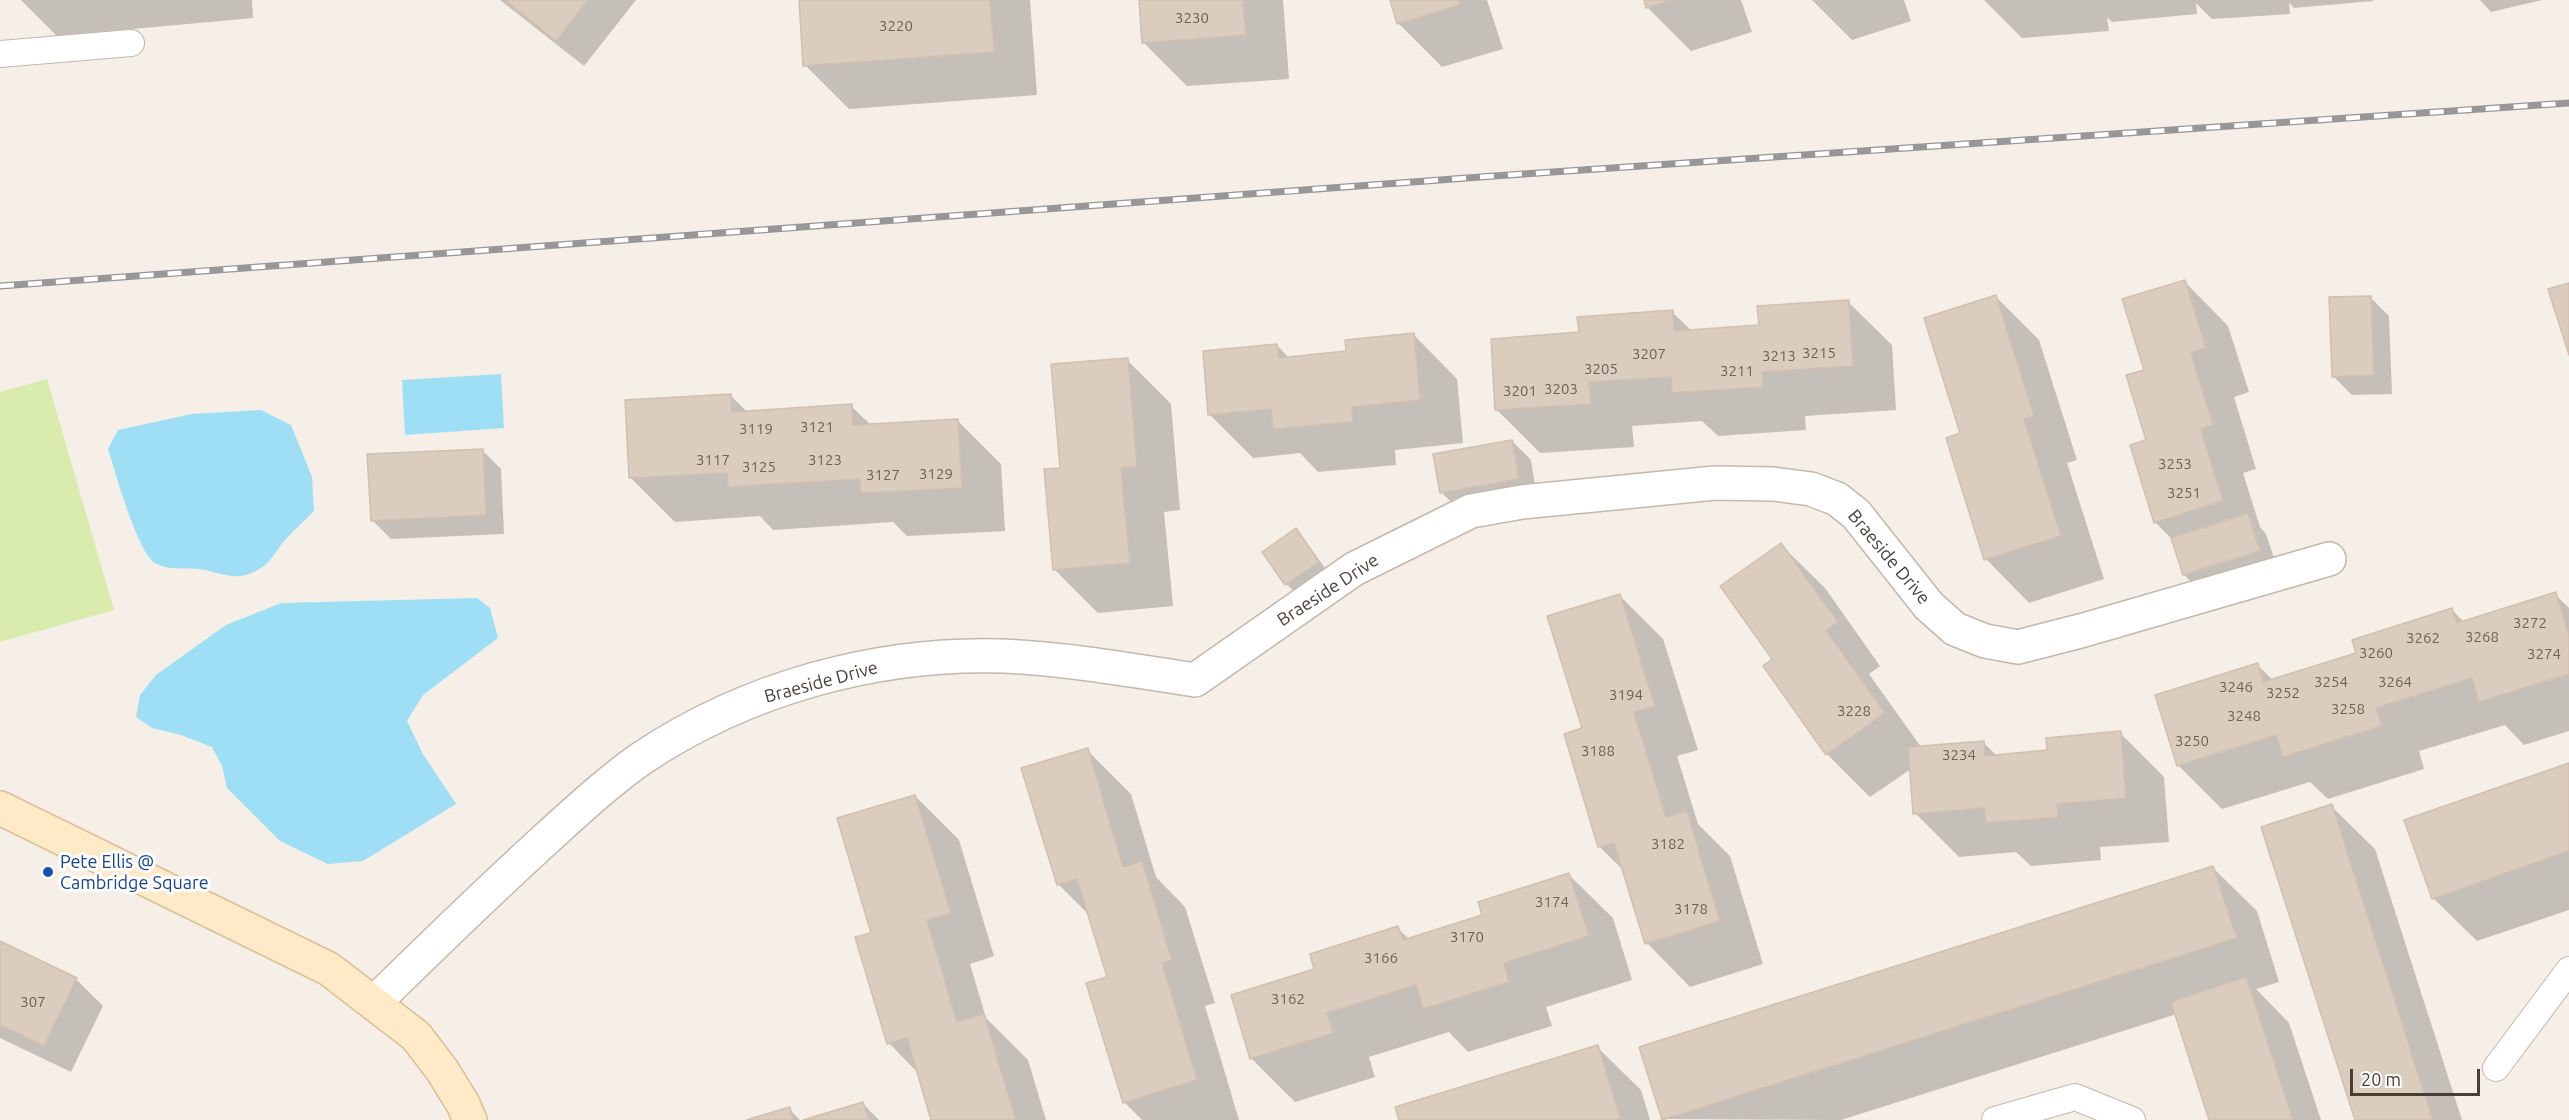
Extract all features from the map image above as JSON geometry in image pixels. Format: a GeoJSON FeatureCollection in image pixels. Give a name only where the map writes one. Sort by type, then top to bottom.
{"type":"FeatureCollection","features":[{"type":"Feature","properties":{"kind":"street","name":"Braeside Drive"},"geometry":{"type":"LineString","coordinates":[[374,1003],[503,878],[568,819],[641,759],[706,720],[777,690],[852,669],[925,658],[1001,656],[1070,660],[1195,680],[1354,569],[1471,511],[1522,502],[1715,483],[1773,484],[1811,489],[1837,499],[1856,514],[1929,606],[1955,629],[1985,641],[2018,647],[2329,559]]}},
{"type":"Feature","properties":{"kind":"street"},"geometry":{"type":"LineString","coordinates":[[0,808],[329,969],[416,1036],[442,1070],[470,1120]]}},
{"type":"Feature","properties":{"kind":"lane"},"geometry":{"type":"LineString","coordinates":[[0,54],[131,43]]}},
{"type":"Feature","properties":{"kind":"lane"},"geometry":{"type":"LineString","coordinates":[[2496,1068],[2569,970]]}},
{"type":"Feature","properties":{"kind":"lane"},"geometry":{"type":"LineString","coordinates":[[1995,1120],[2075,1097],[2132,1120]]}},
{"type":"Feature","properties":{"kind":"green space"},"geometry":{"type":"Polygon","coordinates":[[[47,379],[114,610],[0,642],[0,392],[47,379]]]}},
{"type":"Feature","properties":{"kind":"water"},"geometry":{"type":"Polygon","coordinates":[[[501,374],[504,428],[405,435],[402,380],[501,374]]]}},
{"type":"Feature","properties":{"kind":"water"},"geometry":{"type":"Polygon","coordinates":[[[261,410],[291,425],[312,477],[314,511],[285,540],[265,565],[246,575],[233,576],[199,569],[161,566],[155,563],[148,556],[134,527],[108,449],[118,430],[192,414],[261,410]]]}},
{"type":"Feature","properties":{"kind":"water"},"geometry":{"type":"Polygon","coordinates":[[[477,598],[490,608],[498,638],[423,695],[407,721],[423,754],[456,804],[363,861],[328,864],[280,841],[227,788],[222,766],[212,747],[181,735],[152,728],[136,717],[140,695],[156,675],[226,625],[281,603],[477,598]]]}},
{"type":"Feature","properties":{"kind":"building"},"geometry":{"type":"Polygon","coordinates":[[[505,0],[588,0],[556,41],[505,0]]]}},
{"type":"Feature","properties":{"kind":"building"},"geometry":{"type":"Polygon","coordinates":[[[799,0],[990,0],[994,52],[803,66],[799,0]]]}},
{"type":"Feature","properties":{"kind":"building"},"geometry":{"type":"Polygon","coordinates":[[[1139,0],[1243,0],[1246,35],[1142,43],[1139,0]]]}},
{"type":"Feature","properties":{"kind":"building"},"geometry":{"type":"Polygon","coordinates":[[[1390,0],[1459,0],[1460,5],[1397,24],[1390,0]]]}},
{"type":"Feature","properties":{"kind":"building"},"geometry":{"type":"Polygon","coordinates":[[[1644,0],[1671,0],[1646,8],[1644,0]]]}},
{"type":"Feature","properties":{"kind":"building"},"geometry":{"type":"Polygon","coordinates":[[[2185,280],[2206,348],[2191,353],[2213,425],[2201,429],[2223,501],[2154,523],[2130,445],[2146,440],[2126,375],[2144,370],[2122,299],[2185,280]]]}},
{"type":"Feature","properties":{"kind":"building"},"geometry":{"type":"Polygon","coordinates":[[[2569,283],[2569,355],[2548,289],[2569,283]]]}},
{"type":"Feature","properties":{"kind":"building"},"geometry":{"type":"Polygon","coordinates":[[[1996,295],[2034,416],[2024,419],[2061,536],[1984,560],[1946,438],[1960,433],[1924,318],[1996,295]]]}},
{"type":"Feature","properties":{"kind":"building"},"geometry":{"type":"Polygon","coordinates":[[[2371,296],[2374,375],[2332,377],[2329,297],[2371,296]]]}},
{"type":"Feature","properties":{"kind":"building"},"geometry":{"type":"Polygon","coordinates":[[[1849,300],[1853,366],[1762,372],[1763,387],[1672,393],[1671,377],[1589,382],[1591,404],[1495,410],[1491,339],[1579,332],[1577,317],[1673,310],[1674,331],[1759,325],[1757,306],[1849,300]]]}},
{"type":"Feature","properties":{"kind":"building"},"geometry":{"type":"Polygon","coordinates":[[[1414,333],[1420,400],[1352,407],[1353,422],[1273,429],[1271,409],[1208,415],[1203,351],[1277,344],[1279,358],[1346,351],[1345,340],[1414,333]]]}},
{"type":"Feature","properties":{"kind":"building"},"geometry":{"type":"Polygon","coordinates":[[[1128,358],[1137,466],[1121,468],[1130,563],[1053,570],[1044,469],[1060,468],[1051,364],[1128,358]]]}},
{"type":"Feature","properties":{"kind":"building"},"geometry":{"type":"Polygon","coordinates":[[[731,394],[732,412],[852,404],[853,425],[958,419],[962,488],[861,493],[860,479],[728,487],[727,473],[629,478],[625,400],[731,394]]]}},
{"type":"Feature","properties":{"kind":"building"},"geometry":{"type":"Polygon","coordinates":[[[1512,440],[1519,479],[1440,493],[1433,454],[1512,440]]]}},
{"type":"Feature","properties":{"kind":"building"},"geometry":{"type":"Polygon","coordinates":[[[483,449],[486,515],[371,521],[367,454],[483,449]]]}},
{"type":"Feature","properties":{"kind":"building"},"geometry":{"type":"Polygon","coordinates":[[[2248,513],[2260,551],[2183,575],[2171,538],[2248,513]]]}},
{"type":"Feature","properties":{"kind":"building"},"geometry":{"type":"Polygon","coordinates":[[[1296,528],[1319,562],[1285,585],[1262,552],[1296,528]]]}},
{"type":"Feature","properties":{"kind":"building"},"geometry":{"type":"Polygon","coordinates":[[[1781,543],[1838,622],[1826,630],[1885,713],[1826,755],[1763,666],[1772,659],[1720,586],[1781,543]]]}},
{"type":"Feature","properties":{"kind":"building"},"geometry":{"type":"Polygon","coordinates":[[[2556,592],[2569,636],[2569,674],[2479,702],[2472,678],[2376,708],[2382,726],[2283,757],[2276,735],[2177,766],[2155,695],[2258,663],[2263,682],[2356,653],[2352,640],[2452,608],[2457,623],[2556,592]]]}},
{"type":"Feature","properties":{"kind":"building"},"geometry":{"type":"Polygon","coordinates":[[[1620,594],[1655,706],[1634,712],[1666,817],[1687,811],[1720,921],[1645,944],[1614,843],[1598,847],[1564,734],[1582,728],[1547,616],[1620,594]]]}},
{"type":"Feature","properties":{"kind":"building"},"geometry":{"type":"Polygon","coordinates":[[[2121,731],[2126,798],[2057,804],[2058,817],[1986,823],[1984,808],[1913,814],[1908,747],[1984,741],[1985,756],[2047,750],[2046,738],[2121,731]]]}},
{"type":"Feature","properties":{"kind":"building"},"geometry":{"type":"Polygon","coordinates":[[[1088,748],[1123,867],[1142,861],[1172,960],[1162,963],[1197,1080],[1123,1103],[1086,983],[1107,977],[1077,879],[1057,885],[1021,768],[1088,748]]]}},
{"type":"Feature","properties":{"kind":"building"},"geometry":{"type":"Polygon","coordinates":[[[2569,763],[2569,851],[2432,899],[2404,820],[2569,763]]]}},
{"type":"Feature","properties":{"kind":"building"},"geometry":{"type":"Polygon","coordinates":[[[915,795],[951,913],[927,920],[957,1022],[984,1014],[1016,1120],[931,1120],[907,1038],[887,1044],[855,937],[871,933],[837,818],[915,795]]]}},
{"type":"Feature","properties":{"kind":"building"},"geometry":{"type":"Polygon","coordinates":[[[2332,804],[2433,1120],[2355,1120],[2261,827],[2332,804]]]}},
{"type":"Feature","properties":{"kind":"building"},"geometry":{"type":"Polygon","coordinates":[[[2213,866],[2237,938],[1662,1120],[1639,1047],[2213,866]]]}},
{"type":"Feature","properties":{"kind":"building"},"geometry":{"type":"Polygon","coordinates":[[[1569,873],[1589,936],[1504,963],[1509,982],[1423,1009],[1416,985],[1327,1013],[1333,1033],[1250,1059],[1231,995],[1314,969],[1310,954],[1398,926],[1403,940],[1482,915],[1478,902],[1569,873]]]}},
{"type":"Feature","properties":{"kind":"building"},"geometry":{"type":"Polygon","coordinates":[[[0,941],[77,978],[44,1046],[0,1025],[0,941]]]}},
{"type":"Feature","properties":{"kind":"building"},"geometry":{"type":"Polygon","coordinates":[[[2246,977],[2293,1120],[2209,1120],[2171,1002],[2246,977]]]}},
{"type":"Feature","properties":{"kind":"building"},"geometry":{"type":"Polygon","coordinates":[[[1598,1045],[1620,1118],[1614,1120],[1399,1120],[1395,1107],[1598,1045]]]}},
{"type":"Feature","properties":{"kind":"building"},"geometry":{"type":"Polygon","coordinates":[[[863,1102],[869,1120],[803,1120],[863,1102]]]}},
{"type":"Feature","properties":{"kind":"building"},"geometry":{"type":"Polygon","coordinates":[[[790,1107],[793,1120],[746,1120],[790,1107]]]}},
{"type":"Feature","properties":{"kind":"railway"},"geometry":{"type":"LineString","coordinates":[[0,286],[1494,176],[2569,103]]}},
{"type":"Feature","properties":{"kind":"place","name":"Pete Ellis @ Cambridge Square"},"geometry":{"type":"Point","coordinates":[48,872]}}]}
